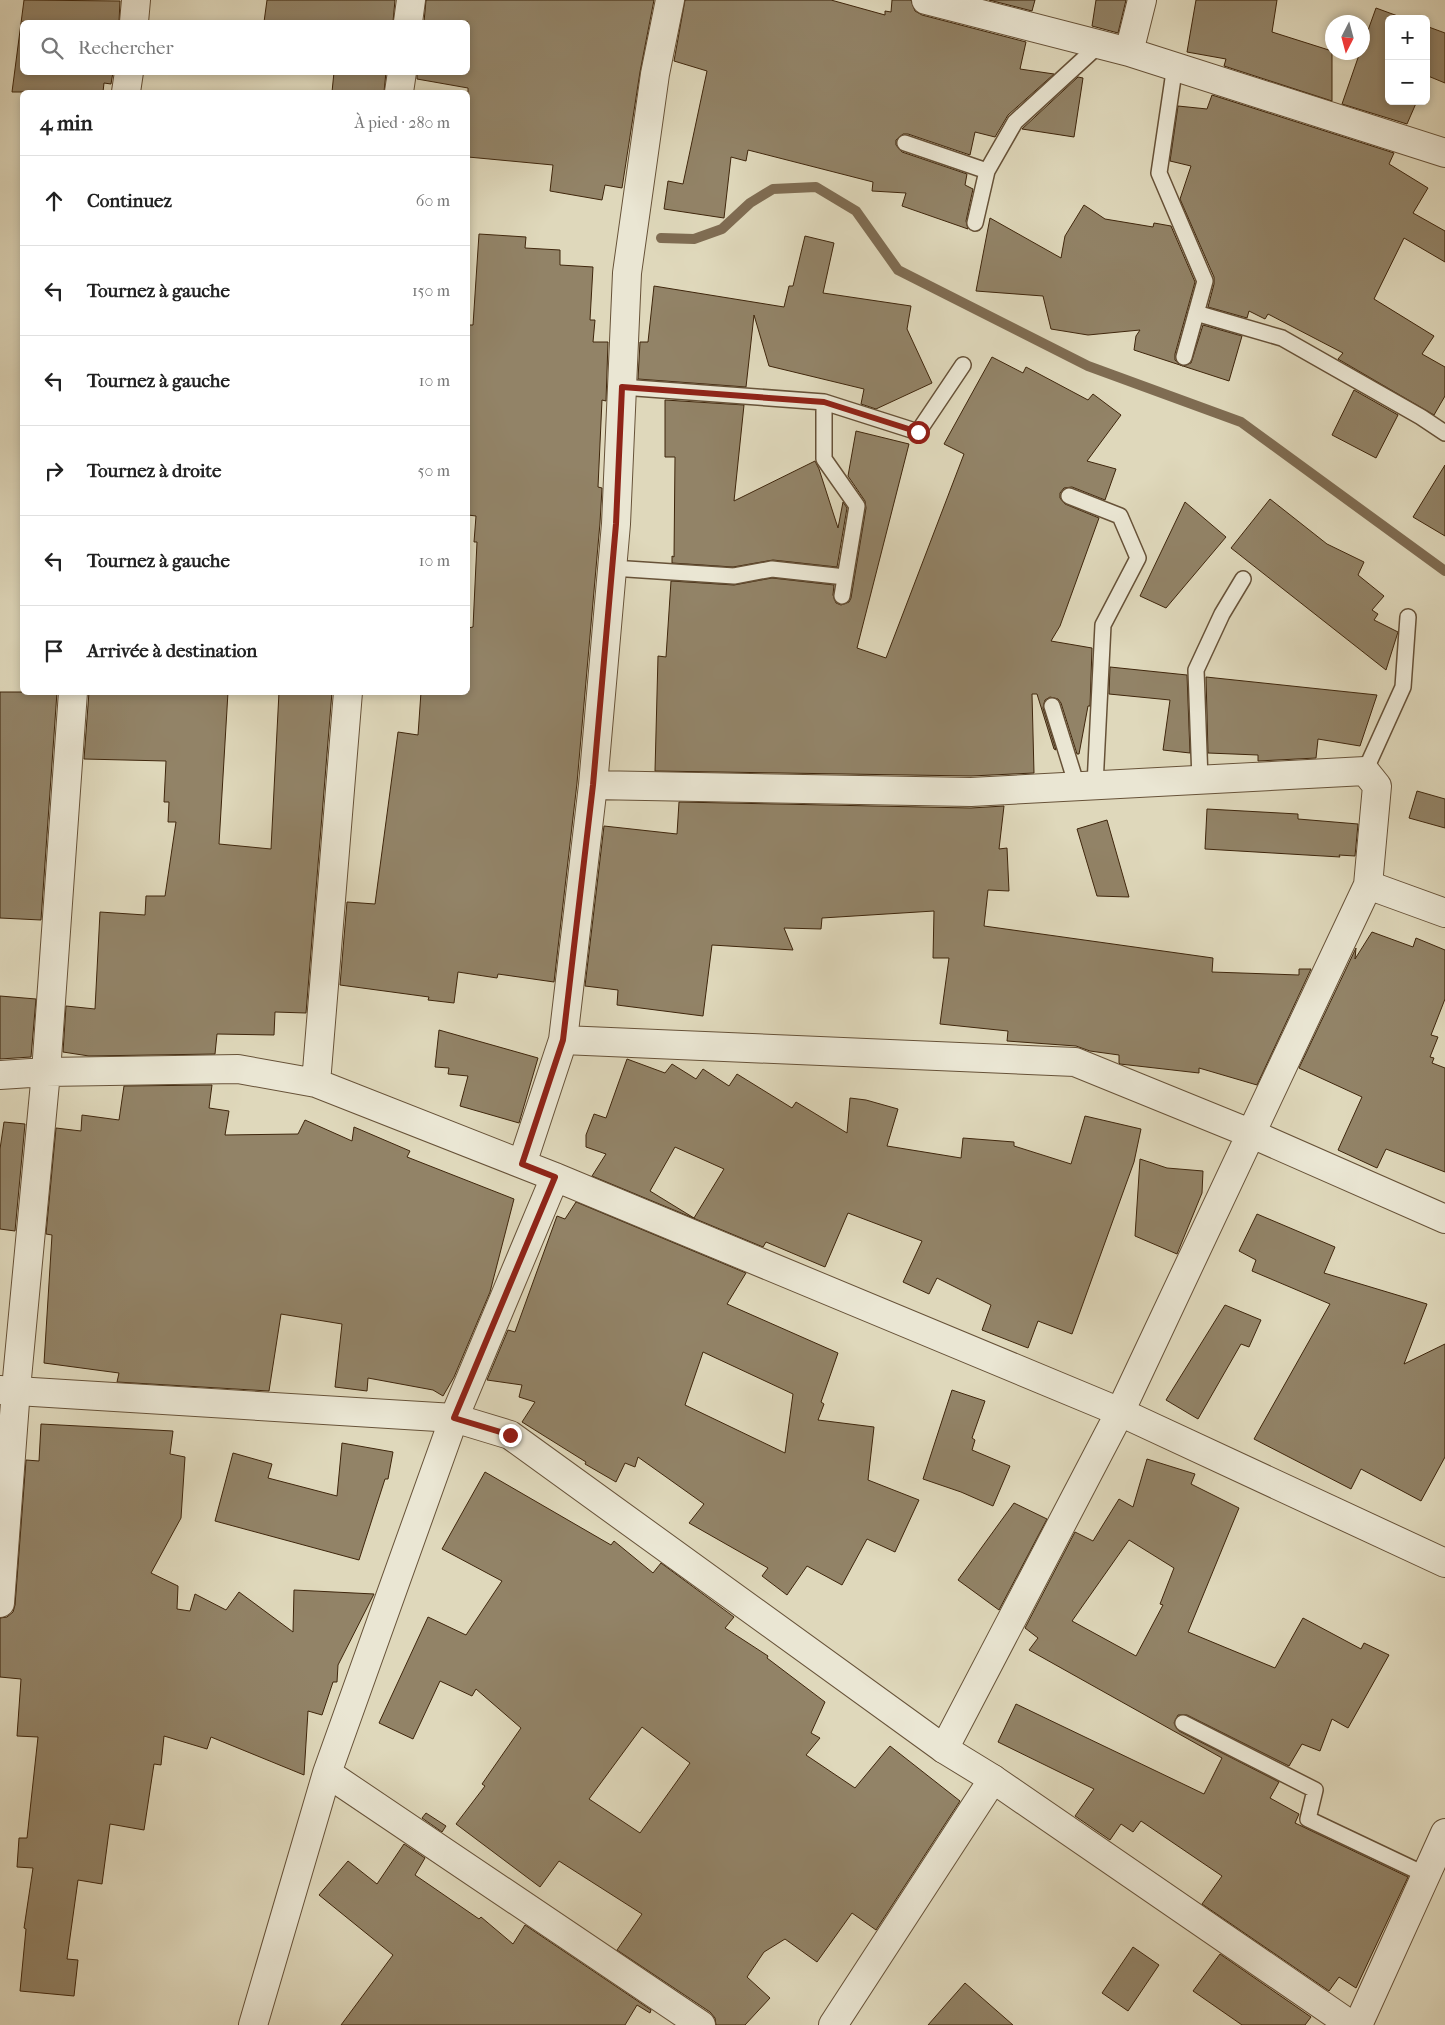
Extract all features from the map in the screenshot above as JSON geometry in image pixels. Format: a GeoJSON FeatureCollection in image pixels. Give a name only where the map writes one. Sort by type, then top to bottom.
{"type":"FeatureCollection","features":[{"type":"Feature","properties":{"kind":"street"},"geometry":{"type":"LineString","coordinates":[[134,20],[136,0]]}},
{"type":"Feature","properties":{"kind":"street"},"geometry":{"type":"LineString","coordinates":[[408,20],[411,0]]}},
{"type":"Feature","properties":{"kind":"street"},"geometry":{"type":"LineString","coordinates":[[522,1164],[563,1040],[593,785],[616,524],[627,272],[654,74],[670,0]]}},
{"type":"Feature","properties":{"kind":"street"},"geometry":{"type":"LineString","coordinates":[[926,0],[1175,65],[1445,153]]}},
{"type":"Feature","properties":{"kind":"street"},"geometry":{"type":"LineString","coordinates":[[1129,52],[1142,0]]}},
{"type":"Feature","properties":{"kind":"street"},"geometry":{"type":"LineString","coordinates":[[126,90],[129,75]]}},
{"type":"Feature","properties":{"kind":"street"},"geometry":{"type":"LineString","coordinates":[[399,90],[402,75]]}},
{"type":"Feature","properties":{"kind":"street"},"geometry":{"type":"LineString","coordinates":[[0,1603],[8,1389],[46,1072],[73,695]]}},
{"type":"Feature","properties":{"kind":"street"},"geometry":{"type":"LineString","coordinates":[[316,1083],[348,695]]}},
{"type":"Feature","properties":{"kind":"street"},"geometry":{"type":"LineString","coordinates":[[593,785],[970,792],[1365,772],[1377,786],[1368,885],[1120,1412],[944,1749]]}},
{"type":"Feature","properties":{"kind":"street"},"geometry":{"type":"LineString","coordinates":[[1368,885],[1445,913]]}},
{"type":"Feature","properties":{"kind":"street"},"geometry":{"type":"LineString","coordinates":[[563,1040],[1075,1062],[1252,1134],[1445,1219]]}},
{"type":"Feature","properties":{"kind":"street"},"geometry":{"type":"LineString","coordinates":[[0,1075],[46,1072],[238,1069],[316,1083],[555,1177],[1120,1412],[1445,1563]]}},
{"type":"Feature","properties":{"kind":"street"},"geometry":{"type":"LineString","coordinates":[[253,2025],[327,1773],[454,1418],[555,1177]]}},
{"type":"Feature","properties":{"kind":"street"},"geometry":{"type":"LineString","coordinates":[[8,1389],[454,1418],[510,1435],[944,1749],[993,1779],[1351,2025]]}},
{"type":"Feature","properties":{"kind":"street"},"geometry":{"type":"LineString","coordinates":[[327,1773],[701,2025]]}},
{"type":"Feature","properties":{"kind":"street"},"geometry":{"type":"LineString","coordinates":[[833,2025],[993,1779]]}},
{"type":"Feature","properties":{"kind":"street"},"geometry":{"type":"LineString","coordinates":[[1358,2025],[1435,1879],[1445,1832]]}},
{"type":"Feature","properties":{"kind":"lane"},"geometry":{"type":"LineString","coordinates":[[975,223],[988,171],[1015,122],[1100,44]]}},
{"type":"Feature","properties":{"kind":"lane"},"geometry":{"type":"LineString","coordinates":[[1175,65],[1159,173],[1205,281],[1184,357]]}},
{"type":"Feature","properties":{"kind":"lane"},"geometry":{"type":"LineString","coordinates":[[905,143],[988,171]]}},
{"type":"Feature","properties":{"kind":"lane"},"geometry":{"type":"LineString","coordinates":[[1196,313],[1282,338],[1421,417],[1445,433]]}},
{"type":"Feature","properties":{"kind":"lane"},"geometry":{"type":"LineString","coordinates":[[622,387],[824,402],[918,432],[963,365]]}},
{"type":"Feature","properties":{"kind":"lane"},"geometry":{"type":"LineString","coordinates":[[824,402],[824,459],[857,506],[842,596]]}},
{"type":"Feature","properties":{"kind":"lane"},"geometry":{"type":"LineString","coordinates":[[1069,496],[1120,516],[1138,558],[1103,625],[1086,786]]}},
{"type":"Feature","properties":{"kind":"lane"},"geometry":{"type":"LineString","coordinates":[[612,568],[734,576],[772,568],[845,577]]}},
{"type":"Feature","properties":{"kind":"lane"},"geometry":{"type":"LineString","coordinates":[[1200,780],[1196,670],[1222,614],[1243,579]]}},
{"type":"Feature","properties":{"kind":"lane"},"geometry":{"type":"LineString","coordinates":[[1365,772],[1403,687],[1408,617]]}},
{"type":"Feature","properties":{"kind":"lane"},"geometry":{"type":"LineString","coordinates":[[1052,706],[1086,786]]}},
{"type":"Feature","properties":{"kind":"lane"},"geometry":{"type":"LineString","coordinates":[[1183,1723],[1315,1790],[1308,1818],[1435,1879]]}},
{"type":"Feature","properties":{"kind":"building"},"geometry":{"type":"Polygon","coordinates":[[[24,0],[120,1],[119,20],[21,20],[24,0]]]}},
{"type":"Feature","properties":{"kind":"building"},"geometry":{"type":"Polygon","coordinates":[[[267,0],[395,0],[393,20],[264,20],[267,0]]]}},
{"type":"Feature","properties":{"kind":"building"},"geometry":{"type":"Polygon","coordinates":[[[426,0],[654,0],[640,72],[622,188],[605,185],[602,200],[550,191],[553,165],[470,157],[470,90],[468,88],[417,79],[417,75],[470,75],[470,20],[424,20],[426,0]]]}},
{"type":"Feature","properties":{"kind":"building"},"geometry":{"type":"Polygon","coordinates":[[[685,0],[831,0],[885,15],[885,11],[891,12],[892,0],[911,0],[915,11],[922,15],[1026,42],[1020,69],[1054,74],[1008,115],[995,137],[975,132],[970,155],[908,134],[903,134],[896,140],[896,145],[902,152],[967,174],[965,185],[973,189],[966,221],[968,229],[902,206],[906,193],[872,191],[873,182],[748,150],[746,161],[731,157],[724,218],[664,209],[668,181],[683,184],[707,71],[674,61],[685,0]]]}},
{"type":"Feature","properties":{"kind":"building"},"geometry":{"type":"Polygon","coordinates":[[[989,0],[1035,0],[1032,11],[989,0]]]}},
{"type":"Feature","properties":{"kind":"building"},"geometry":{"type":"Polygon","coordinates":[[[1096,0],[1126,0],[1118,33],[1092,26],[1096,0]]]}},
{"type":"Feature","properties":{"kind":"building"},"geometry":{"type":"Polygon","coordinates":[[[1196,0],[1277,0],[1272,32],[1325,49],[1325,60],[1332,60],[1332,101],[1224,66],[1226,59],[1187,52],[1196,0]]]}},
{"type":"Feature","properties":{"kind":"building"},"geometry":{"type":"Polygon","coordinates":[[[1376,8],[1395,15],[1385,15],[1385,105],[1415,105],[1407,124],[1342,104],[1357,60],[1370,60],[1370,25],[1376,8]]]}},
{"type":"Feature","properties":{"kind":"building"},"geometry":{"type":"Polygon","coordinates":[[[1430,27],[1445,33],[1445,83],[1430,77],[1430,27]]]}},
{"type":"Feature","properties":{"kind":"building"},"geometry":{"type":"Polygon","coordinates":[[[20,31],[20,75],[112,75],[111,84],[104,83],[103,90],[20,90],[20,92],[12,92],[20,31]]]}},
{"type":"Feature","properties":{"kind":"building"},"geometry":{"type":"Polygon","coordinates":[[[334,75],[386,75],[384,90],[332,90],[334,75]]]}},
{"type":"Feature","properties":{"kind":"building"},"geometry":{"type":"Polygon","coordinates":[[[1078,77],[1083,78],[1074,137],[1022,129],[1078,77]]]}},
{"type":"Feature","properties":{"kind":"building"},"geometry":{"type":"Polygon","coordinates":[[[1212,95],[1394,153],[1389,164],[1428,188],[1413,213],[1445,231],[1445,262],[1404,238],[1374,299],[1434,336],[1422,354],[1445,367],[1445,396],[1434,415],[1338,359],[1343,353],[1268,314],[1265,319],[1249,311],[1247,318],[1208,307],[1214,277],[1180,199],[1191,166],[1170,161],[1178,106],[1207,109],[1212,95]]]}},
{"type":"Feature","properties":{"kind":"building"},"geometry":{"type":"Polygon","coordinates":[[[1084,205],[1105,219],[1153,227],[1154,223],[1171,226],[1195,282],[1175,354],[1175,360],[1181,365],[1134,350],[1136,336],[1140,330],[1088,335],[1051,329],[1043,296],[976,291],[990,218],[1061,258],[1065,236],[1084,205]]]}},
{"type":"Feature","properties":{"kind":"building"},"geometry":{"type":"Polygon","coordinates":[[[479,234],[526,237],[525,248],[560,250],[560,265],[593,267],[590,320],[595,320],[593,342],[608,342],[606,401],[602,400],[598,487],[602,488],[600,523],[577,783],[554,982],[498,974],[497,978],[458,972],[454,1003],[428,1000],[429,997],[340,985],[347,902],[375,904],[398,732],[418,735],[421,695],[470,695],[470,628],[473,627],[477,542],[474,542],[476,516],[470,515],[470,325],[473,325],[479,234]]]}},
{"type":"Feature","properties":{"kind":"building"},"geometry":{"type":"Polygon","coordinates":[[[805,236],[834,243],[823,293],[911,306],[907,329],[932,383],[876,409],[861,404],[864,389],[769,366],[754,315],[746,387],[638,379],[640,342],[648,342],[654,286],[784,307],[789,286],[793,286],[805,236]]]}},
{"type":"Feature","properties":{"kind":"building"},"geometry":{"type":"Polygon","coordinates":[[[1203,325],[1242,336],[1229,381],[1183,366],[1191,363],[1203,325]]]}},
{"type":"Feature","properties":{"kind":"building"},"geometry":{"type":"Polygon","coordinates":[[[992,357],[1023,373],[1026,367],[1088,400],[1093,394],[1121,415],[1087,461],[1116,469],[1105,500],[1072,487],[1064,488],[1060,493],[1060,498],[1065,504],[1099,518],[1060,626],[1051,641],[1092,648],[1090,706],[1088,706],[1079,754],[1077,754],[1061,703],[1058,699],[1050,697],[1045,700],[1043,708],[1056,750],[1054,749],[1037,694],[1032,694],[1034,773],[971,776],[655,771],[658,656],[666,657],[671,581],[734,585],[772,578],[834,585],[833,595],[836,603],[841,605],[849,602],[866,508],[865,501],[848,476],[856,431],[909,444],[857,648],[886,658],[964,454],[944,444],[992,357]]]}},
{"type":"Feature","properties":{"kind":"building"},"geometry":{"type":"Polygon","coordinates":[[[1354,390],[1398,415],[1376,458],[1332,435],[1354,390]]]}},
{"type":"Feature","properties":{"kind":"building"},"geometry":{"type":"Polygon","coordinates":[[[665,400],[744,405],[734,501],[815,461],[838,528],[843,502],[847,508],[837,567],[773,560],[733,567],[672,563],[672,556],[674,557],[675,457],[665,457],[665,400]]]}},
{"type":"Feature","properties":{"kind":"building"},"geometry":{"type":"Polygon","coordinates":[[[1445,465],[1445,536],[1413,517],[1445,465]]]}},
{"type":"Feature","properties":{"kind":"building"},"geometry":{"type":"Polygon","coordinates":[[[1270,499],[1327,544],[1364,562],[1358,575],[1384,596],[1372,610],[1378,614],[1374,620],[1398,632],[1386,670],[1231,548],[1270,499]]]}},
{"type":"Feature","properties":{"kind":"building"},"geometry":{"type":"Polygon","coordinates":[[[1185,502],[1226,537],[1166,608],[1140,596],[1185,502]]]}},
{"type":"Feature","properties":{"kind":"building"},"geometry":{"type":"Polygon","coordinates":[[[1110,667],[1187,675],[1190,753],[1163,750],[1170,700],[1109,694],[1110,667]]]}},
{"type":"Feature","properties":{"kind":"building"},"geometry":{"type":"Polygon","coordinates":[[[1206,677],[1377,695],[1360,746],[1318,739],[1316,758],[1258,761],[1258,755],[1208,753],[1206,677]]]}},
{"type":"Feature","properties":{"kind":"building"},"geometry":{"type":"Polygon","coordinates":[[[0,692],[20,692],[20,695],[57,695],[41,920],[0,918],[0,692]]]}},
{"type":"Feature","properties":{"kind":"building"},"geometry":{"type":"Polygon","coordinates":[[[89,695],[228,695],[219,844],[271,849],[279,695],[332,695],[306,1013],[275,1012],[274,1035],[217,1034],[215,1054],[89,1056],[63,1052],[66,1006],[95,1009],[100,912],[145,915],[146,896],[165,896],[176,822],[168,822],[169,802],[164,802],[166,761],[84,759],[89,695]]]}},
{"type":"Feature","properties":{"kind":"building"},"geometry":{"type":"Polygon","coordinates":[[[1417,791],[1445,799],[1445,828],[1409,818],[1417,791]]]}},
{"type":"Feature","properties":{"kind":"building"},"geometry":{"type":"Polygon","coordinates":[[[679,802],[971,808],[1004,806],[999,849],[1007,848],[1009,891],[988,890],[984,926],[1213,958],[1212,972],[1299,975],[1299,969],[1311,969],[1257,1085],[1199,1068],[1199,1073],[1120,1064],[1119,1055],[1090,1051],[1076,1046],[1007,1041],[1008,1031],[940,1024],[949,958],[933,958],[934,911],[822,918],[821,929],[784,928],[793,950],[712,945],[703,1016],[617,1005],[618,990],[585,986],[604,826],[677,834],[679,802]]]}},
{"type":"Feature","properties":{"kind":"building"},"geometry":{"type":"Polygon","coordinates":[[[1207,809],[1298,814],[1298,819],[1358,824],[1355,856],[1339,855],[1340,857],[1205,849],[1207,809]]]}},
{"type":"Feature","properties":{"kind":"building"},"geometry":{"type":"Polygon","coordinates":[[[1107,820],[1129,897],[1097,896],[1077,829],[1107,820]]]}},
{"type":"Feature","properties":{"kind":"building"},"geometry":{"type":"Polygon","coordinates":[[[1372,932],[1413,947],[1416,938],[1445,950],[1445,999],[1431,1035],[1438,1037],[1430,1057],[1434,1058],[1432,1063],[1445,1068],[1445,1172],[1386,1149],[1377,1168],[1338,1150],[1362,1097],[1299,1068],[1356,948],[1355,959],[1372,932]]]}},
{"type":"Feature","properties":{"kind":"building"},"geometry":{"type":"Polygon","coordinates":[[[0,996],[36,999],[31,1057],[0,1059],[0,996]]]}},
{"type":"Feature","properties":{"kind":"building"},"geometry":{"type":"Polygon","coordinates":[[[439,1030],[538,1058],[519,1123],[460,1106],[468,1076],[448,1074],[449,1068],[435,1067],[439,1030]]]}},
{"type":"Feature","properties":{"kind":"building"},"geometry":{"type":"Polygon","coordinates":[[[627,1059],[665,1073],[672,1064],[696,1079],[703,1069],[729,1086],[737,1074],[792,1108],[796,1102],[847,1133],[850,1098],[866,1100],[898,1109],[887,1146],[961,1158],[963,1138],[1014,1142],[1014,1146],[1071,1164],[1085,1116],[1141,1129],[1134,1162],[1072,1334],[1038,1321],[1028,1348],[982,1330],[991,1305],[937,1278],[929,1294],[903,1282],[922,1241],[848,1213],[825,1267],[766,1242],[763,1247],[592,1176],[606,1154],[586,1147],[586,1135],[594,1114],[606,1118],[627,1059]],[[675,1147],[650,1191],[694,1218],[724,1169],[675,1147]]]}},
{"type":"Feature","properties":{"kind":"building"},"geometry":{"type":"Polygon","coordinates":[[[212,1085],[209,1108],[229,1111],[225,1135],[298,1134],[305,1120],[352,1141],[354,1127],[410,1151],[407,1157],[514,1199],[490,1292],[454,1377],[443,1396],[433,1390],[368,1378],[367,1391],[335,1387],[342,1324],[281,1314],[269,1391],[117,1382],[119,1373],[44,1363],[52,1235],[46,1234],[56,1128],[81,1131],[82,1115],[119,1120],[124,1086],[212,1085]]]}},
{"type":"Feature","properties":{"kind":"building"},"geometry":{"type":"Polygon","coordinates":[[[4,1122],[25,1124],[15,1231],[0,1229],[0,1149],[4,1122]]]}},
{"type":"Feature","properties":{"kind":"building"},"geometry":{"type":"Polygon","coordinates":[[[1140,1159],[1167,1168],[1203,1171],[1202,1193],[1177,1254],[1135,1236],[1140,1159]]]}},
{"type":"Feature","properties":{"kind":"building"},"geometry":{"type":"Polygon","coordinates":[[[576,1202],[746,1273],[727,1304],[838,1353],[821,1402],[824,1404],[818,1420],[874,1427],[868,1480],[919,1500],[895,1552],[867,1539],[842,1585],[807,1566],[787,1595],[762,1576],[768,1568],[689,1523],[704,1504],[638,1457],[635,1467],[625,1463],[616,1482],[585,1464],[586,1462],[522,1422],[535,1402],[519,1397],[522,1385],[487,1380],[508,1330],[515,1332],[557,1216],[565,1219],[576,1202]],[[703,1352],[685,1405],[785,1453],[793,1394],[703,1352]]]}},
{"type":"Feature","properties":{"kind":"building"},"geometry":{"type":"Polygon","coordinates":[[[1257,1214],[1335,1247],[1324,1273],[1427,1304],[1404,1364],[1445,1344],[1445,1457],[1421,1501],[1361,1469],[1351,1489],[1254,1439],[1330,1304],[1252,1271],[1256,1260],[1239,1251],[1257,1214]]]}},
{"type":"Feature","properties":{"kind":"building"},"geometry":{"type":"Polygon","coordinates":[[[1225,1305],[1261,1320],[1249,1347],[1241,1344],[1198,1419],[1166,1400],[1225,1305]]]}},
{"type":"Feature","properties":{"kind":"building"},"geometry":{"type":"Polygon","coordinates":[[[952,1390],[985,1401],[972,1438],[975,1440],[972,1450],[1010,1466],[993,1506],[961,1492],[923,1479],[952,1390]]]}},
{"type":"Feature","properties":{"kind":"building"},"geometry":{"type":"Polygon","coordinates":[[[41,1424],[173,1431],[170,1454],[185,1457],[181,1518],[151,1573],[178,1586],[177,1609],[190,1611],[195,1594],[226,1610],[239,1592],[293,1632],[294,1590],[374,1594],[338,1665],[337,1682],[333,1682],[322,1715],[308,1711],[304,1775],[211,1737],[207,1749],[164,1736],[161,1765],[154,1764],[144,1830],[110,1824],[102,1884],[78,1880],[67,1959],[78,1960],[74,1996],[20,1991],[26,1929],[24,1928],[33,1868],[17,1867],[19,1838],[27,1838],[38,1737],[17,1736],[21,1679],[0,1677],[0,1618],[7,1617],[13,1612],[15,1605],[26,1460],[39,1461],[41,1424]]]}},
{"type":"Feature","properties":{"kind":"building"},"geometry":{"type":"Polygon","coordinates":[[[342,1443],[393,1452],[388,1479],[385,1479],[359,1560],[215,1521],[233,1453],[272,1464],[268,1478],[337,1496],[342,1443]]]}},
{"type":"Feature","properties":{"kind":"building"},"geometry":{"type":"Polygon","coordinates":[[[1147,1459],[1195,1474],[1191,1484],[1239,1508],[1188,1632],[1275,1668],[1303,1618],[1361,1649],[1364,1643],[1389,1655],[1348,1728],[1332,1719],[1320,1751],[1302,1744],[1289,1766],[1187,1715],[1178,1715],[1174,1723],[1179,1731],[1279,1782],[1270,1798],[1299,1814],[1295,1823],[1408,1877],[1356,1988],[1339,1977],[1329,1991],[1202,1904],[1222,1876],[1141,1821],[1133,1832],[1121,1824],[1110,1840],[1075,1816],[1094,1789],[998,1742],[1016,1704],[1204,1794],[1222,1758],[1029,1650],[1038,1638],[1025,1628],[1075,1532],[1093,1541],[1119,1499],[1133,1507],[1147,1459]],[[1129,1540],[1072,1621],[1136,1656],[1163,1605],[1160,1604],[1174,1568],[1129,1540]]]}},
{"type":"Feature","properties":{"kind":"building"},"geometry":{"type":"Polygon","coordinates":[[[485,1472],[611,1545],[614,1541],[653,1573],[661,1563],[734,1617],[725,1628],[768,1656],[767,1658],[825,1702],[811,1733],[820,1738],[806,1755],[855,1788],[890,1746],[960,1801],[876,1930],[852,1913],[817,1962],[785,1939],[764,1952],[747,1977],[770,1998],[745,2025],[716,2025],[715,2018],[710,2012],[617,1950],[642,1914],[559,1861],[540,1887],[456,1824],[485,1786],[482,1784],[521,1728],[476,1689],[472,1696],[440,1681],[413,1739],[379,1723],[428,1617],[466,1635],[502,1581],[442,1549],[485,1472]],[[642,1727],[589,1799],[640,1833],[690,1763],[642,1727]]]}},
{"type":"Feature","properties":{"kind":"building"},"geometry":{"type":"Polygon","coordinates":[[[1014,1503],[1047,1519],[999,1610],[958,1580],[1014,1503]]]}},
{"type":"Feature","properties":{"kind":"building"},"geometry":{"type":"Polygon","coordinates":[[[426,1813],[446,1826],[442,1832],[422,1818],[426,1813]]]}},
{"type":"Feature","properties":{"kind":"building"},"geometry":{"type":"Polygon","coordinates":[[[404,1844],[425,1858],[415,1875],[479,1919],[481,1917],[513,1944],[525,1925],[651,2010],[650,2013],[637,2005],[625,2025],[341,2025],[393,1955],[319,1895],[348,1861],[377,1884],[404,1844]]]}},
{"type":"Feature","properties":{"kind":"building"},"geometry":{"type":"Polygon","coordinates":[[[1133,1947],[1159,1965],[1128,2011],[1102,1993],[1133,1947]]]}},
{"type":"Feature","properties":{"kind":"building"},"geometry":{"type":"Polygon","coordinates":[[[1220,1954],[1311,2017],[1305,2025],[1242,2025],[1193,1991],[1220,1954]]]}},
{"type":"Feature","properties":{"kind":"building"},"geometry":{"type":"Polygon","coordinates":[[[965,1983],[1013,2025],[928,2025],[965,1983]]]}},
{"type":"Feature","properties":{"kind":"waterway"},"geometry":{"type":"LineString","coordinates":[[661,238],[694,239],[722,229],[750,203],[773,189],[816,187],[856,211],[898,270],[1088,366],[1241,422],[1445,571]]}},
{"type":"Feature","properties":{"kind":"route"},"geometry":{"type":"LineString","coordinates":[[510,1435],[454,1418],[555,1177],[522,1164],[563,1040],[593,785],[616,524],[622,387],[824,402],[918,432]]}}]}
